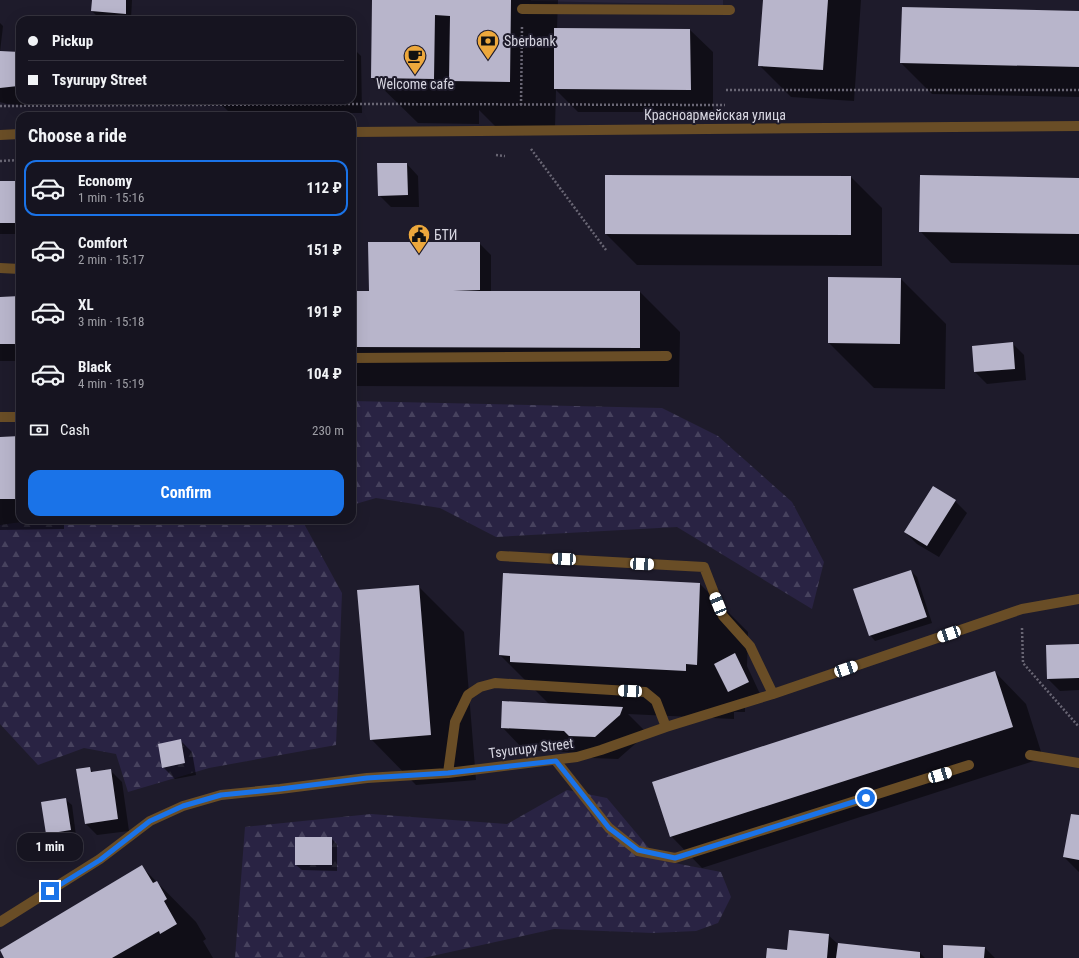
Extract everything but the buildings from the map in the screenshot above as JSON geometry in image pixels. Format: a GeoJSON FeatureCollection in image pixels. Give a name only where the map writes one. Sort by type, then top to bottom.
{"type":"FeatureCollection","features":[{"type":"Feature","properties":{"kind":"street"},"geometry":{"type":"LineString","coordinates":[[522,9],[730,10]]}},
{"type":"Feature","properties":{"kind":"street","name":"Красноармейская улица"},"geometry":{"type":"LineString","coordinates":[[356,132],[1079,126]]}},
{"type":"Feature","properties":{"kind":"street"},"geometry":{"type":"LineString","coordinates":[[0,135],[16,134]]}},
{"type":"Feature","properties":{"kind":"street"},"geometry":{"type":"LineString","coordinates":[[0,268],[16,269]]}},
{"type":"Feature","properties":{"kind":"street"},"geometry":{"type":"LineString","coordinates":[[356,358],[667,356]]}},
{"type":"Feature","properties":{"kind":"street"},"geometry":{"type":"LineString","coordinates":[[0,417],[16,416]]}},
{"type":"Feature","properties":{"kind":"street"},"geometry":{"type":"LineString","coordinates":[[501,556],[704,567],[723,616],[750,646],[773,694]]}},
{"type":"Feature","properties":{"kind":"street","name":"Tsyurupy Street"},"geometry":{"type":"LineString","coordinates":[[0,922],[100,860],[150,821],[183,806],[221,795],[367,778],[448,773],[556,761],[577,757],[602,750],[666,727],[773,694],[1022,609],[1079,599]]}},
{"type":"Feature","properties":{"kind":"street"},"geometry":{"type":"LineString","coordinates":[[448,773],[454,722],[468,695],[480,687],[495,683],[645,692],[656,701],[666,727]]}},
{"type":"Feature","properties":{"kind":"street"},"geometry":{"type":"LineString","coordinates":[[1030,755],[1079,763]]}},
{"type":"Feature","properties":{"kind":"street"},"geometry":{"type":"LineString","coordinates":[[556,761],[609,828],[638,850],[675,858],[969,765]]}},
{"type":"Feature","properties":{"kind":"path"},"geometry":{"type":"LineString","coordinates":[[521,105],[522,9]]}},
{"type":"Feature","properties":{"kind":"path"},"geometry":{"type":"LineString","coordinates":[[726,90],[1079,90]]}},
{"type":"Feature","properties":{"kind":"path"},"geometry":{"type":"LineString","coordinates":[[0,106],[725,104]]}},
{"type":"Feature","properties":{"kind":"path"},"geometry":{"type":"LineString","coordinates":[[527,143],[606,250]]}},
{"type":"Feature","properties":{"kind":"path"},"geometry":{"type":"LineString","coordinates":[[496,155],[505,156]]}},
{"type":"Feature","properties":{"kind":"path"},"geometry":{"type":"LineString","coordinates":[[0,161],[16,160]]}},
{"type":"Feature","properties":{"kind":"path"},"geometry":{"type":"LineString","coordinates":[[1022,609],[1023,663],[1079,727]]}},
{"type":"Feature","properties":{"kind":"shaded area"},"geometry":{"type":"Polygon","coordinates":[[[723,0],[723,5],[531,1],[723,0]]]}},
{"type":"Feature","properties":{"kind":"green space"},"geometry":{"type":"Polygon","coordinates":[[[356,401],[662,408],[718,436],[792,502],[824,562],[812,609],[677,527],[496,537],[440,508],[376,498],[356,504],[356,401]]]}},
{"type":"Feature","properties":{"kind":"green space"},"geometry":{"type":"Polygon","coordinates":[[[16,523],[16,524],[304,524],[342,593],[336,745],[209,768],[128,792],[116,754],[84,748],[38,765],[0,724],[0,525],[16,523]]]}},
{"type":"Feature","properties":{"kind":"green space"},"geometry":{"type":"Polygon","coordinates":[[[567,790],[607,798],[659,860],[721,872],[731,897],[718,923],[696,931],[653,933],[554,929],[423,958],[235,958],[245,827],[371,814],[507,824],[567,790]]]}},
{"type":"Feature","properties":{"kind":"place","name":"Sberbank"},"geometry":{"type":"Point","coordinates":[488,60]}},
{"type":"Feature","properties":{"kind":"place","name":"Welcome cafe"},"geometry":{"type":"Point","coordinates":[415,76]}},
{"type":"Feature","properties":{"kind":"place","name":"БТИ"},"geometry":{"type":"Point","coordinates":[419,254]}},
{"type":"Feature","properties":{"kind":"route"},"geometry":{"type":"LineString","coordinates":[[50,891],[100,860],[150,821],[183,806],[221,795],[367,778],[448,773],[556,761],[609,828],[638,850],[675,858],[866,798]]}}]}
